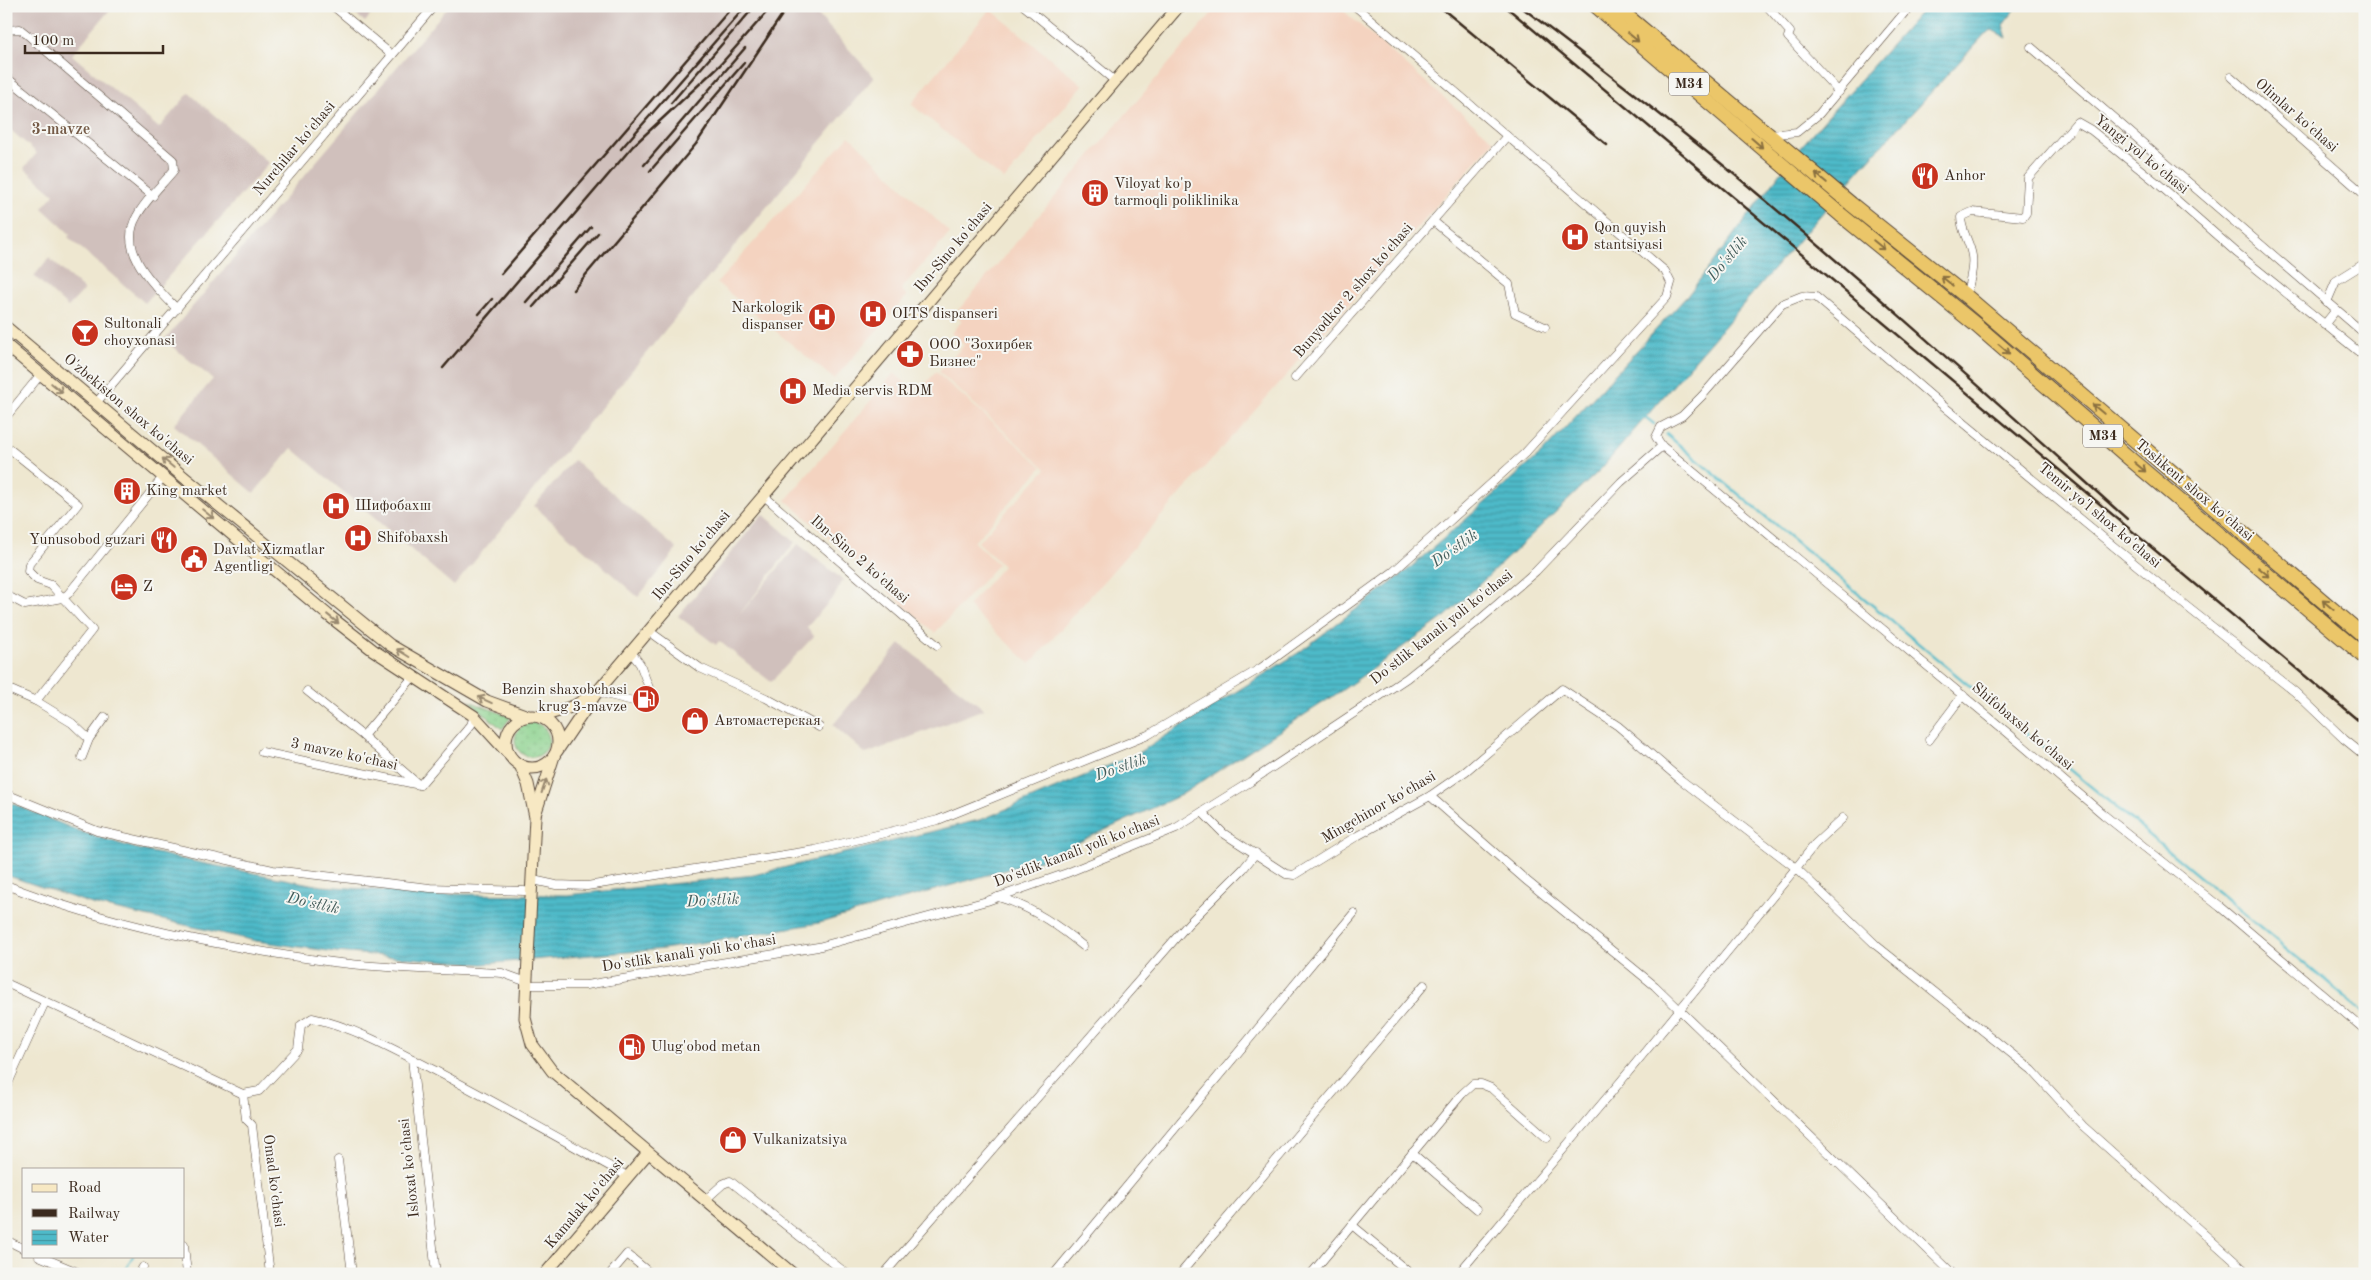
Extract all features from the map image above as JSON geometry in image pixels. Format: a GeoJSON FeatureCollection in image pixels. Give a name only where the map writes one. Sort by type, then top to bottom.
{"type":"FeatureCollection","features":[{"type":"Feature","properties":{"kind":"highway","name":"Toshkent shox ko'chasi"},"geometry":{"type":"LineString","coordinates":[[1596,6],[1841,215],[1976,325],[2137,465],[2365,657]]}},
{"type":"Feature","properties":{"kind":"highway","name":"M34"},"geometry":{"type":"LineString","coordinates":[[1615,6],[1770,134]]}},
{"type":"Feature","properties":{"kind":"highway","name":"Toshkent shox ko'chasi"},"geometry":{"type":"LineString","coordinates":[[1770,134],[1851,204],[1966,296],[2365,637]]}},
{"type":"Feature","properties":{"kind":"main road","name":"Ibn-Sino ko'chasi"},"geometry":{"type":"LineString","coordinates":[[597,692],[1179,6]]}},
{"type":"Feature","properties":{"kind":"main road","name":"O'zbekiston shox ko'chasi"},"geometry":{"type":"LineString","coordinates":[[6,327],[351,615],[390,645],[487,701],[528,716]]}},
{"type":"Feature","properties":{"kind":"main road","name":"O'zbekiston shox ko'chasi"},"geometry":{"type":"LineString","coordinates":[[6,345],[328,615],[413,677],[474,716],[507,752]]}},
{"type":"Feature","properties":{"kind":"main road"},"geometry":{"type":"LineString","coordinates":[[540,717],[574,706],[597,692]]}},
{"type":"Feature","properties":{"kind":"main road"},"geometry":{"type":"LineString","coordinates":[[597,692],[556,753],[548,762],[540,767],[530,768],[512,760],[507,752],[505,742],[512,725],[528,716],[540,717],[548,721],[557,734],[556,753],[535,817],[530,885],[525,1026],[539,1056],[552,1071],[648,1154],[793,1274]]}},
{"type":"Feature","properties":{"kind":"main road"},"geometry":{"type":"LineString","coordinates":[[520,765],[528,784],[535,817]]}},
{"type":"Feature","properties":{"kind":"main road","name":"Kamalak ko'chasi"},"geometry":{"type":"LineString","coordinates":[[545,1274],[627,1176],[648,1154]]}},
{"type":"Feature","properties":{"kind":"street"},"geometry":{"type":"LineString","coordinates":[[333,6],[392,55]]}},
{"type":"Feature","properties":{"kind":"street","name":"Nurchilar ko'chasi"},"geometry":{"type":"LineString","coordinates":[[96,403],[434,6]]}},
{"type":"Feature","properties":{"kind":"street"},"geometry":{"type":"LineString","coordinates":[[1024,6],[1115,81]]}},
{"type":"Feature","properties":{"kind":"street"},"geometry":{"type":"LineString","coordinates":[[6,794],[97,830],[273,870],[430,888],[530,885],[587,886],[815,850],[938,820],[1148,735],[1261,668],[1393,572],[1525,453],[1667,297],[1671,283],[1664,271],[1355,6]]}},
{"type":"Feature","properties":{"kind":"street"},"geometry":{"type":"LineString","coordinates":[[1767,6],[1790,32],[1788,37],[1839,92]]}},
{"type":"Feature","properties":{"kind":"street"},"geometry":{"type":"LineString","coordinates":[[1770,134],[1797,132],[1819,114],[1911,7]]}},
{"type":"Feature","properties":{"kind":"street"},"geometry":{"type":"LineString","coordinates":[[6,30],[20,29],[168,154],[175,165],[174,170],[136,216],[132,246],[144,273],[176,309]]}},
{"type":"Feature","properties":{"kind":"street"},"geometry":{"type":"LineString","coordinates":[[2030,47],[2365,334]]}},
{"type":"Feature","properties":{"kind":"street"},"geometry":{"type":"LineString","coordinates":[[6,77],[153,196]]}},
{"type":"Feature","properties":{"kind":"street","name":"Olimlar ko'chasi"},"geometry":{"type":"LineString","coordinates":[[2231,77],[2365,195]]}},
{"type":"Feature","properties":{"kind":"street","name":"Yangi yol ko'chasi"},"geometry":{"type":"LineString","coordinates":[[1966,296],[1972,256],[1961,226],[1961,217],[1972,212],[2022,217],[2026,213],[2028,178],[2077,122],[2091,130],[2156,182],[2324,325],[2365,357]]}},
{"type":"Feature","properties":{"kind":"street","name":"Bunyodkor 2 shox ko'chasi"},"geometry":{"type":"LineString","coordinates":[[1295,378],[1507,136]]}},
{"type":"Feature","properties":{"kind":"street","name":"Bunyodkor 2 shox ko'chasi"},"geometry":{"type":"LineString","coordinates":[[1433,221],[1509,284],[1515,313],[1545,327]]}},
{"type":"Feature","properties":{"kind":"street"},"geometry":{"type":"LineString","coordinates":[[2327,302],[2336,281],[2365,263]]}},
{"type":"Feature","properties":{"kind":"street","name":"Temir yo'l shox ko'chasi"},"geometry":{"type":"LineString","coordinates":[[1662,446],[1656,437],[1661,427],[1682,416],[1702,396],[1782,304],[1802,296],[1816,296],[1942,405],[2179,600],[2295,692],[2344,739],[2365,756]]}},
{"type":"Feature","properties":{"kind":"street"},"geometry":{"type":"LineString","coordinates":[[2324,325],[2336,310]]}},
{"type":"Feature","properties":{"kind":"street"},"geometry":{"type":"LineString","coordinates":[[6,417],[41,374]]}},
{"type":"Feature","properties":{"kind":"street"},"geometry":{"type":"LineString","coordinates":[[6,446],[78,504],[29,564],[28,571],[37,580],[51,585],[90,626],[92,633],[36,701]]}},
{"type":"Feature","properties":{"kind":"street","name":"Shifobaxsh ko'chasi"},"geometry":{"type":"LineString","coordinates":[[1662,446],[1963,695],[2104,815],[2220,907],[2365,1030]]}},
{"type":"Feature","properties":{"kind":"street","name":"Do'stlik kanali yoli ko'chasi"},"geometry":{"type":"LineString","coordinates":[[6,886],[53,902],[188,937],[333,962],[502,973],[527,980],[586,985],[818,947],[998,897],[1076,870],[1176,828],[1407,678],[1477,622],[1536,571],[1621,482],[1662,446]]}},
{"type":"Feature","properties":{"kind":"street"},"geometry":{"type":"LineString","coordinates":[[7,598],[25,605],[62,598],[71,591],[163,477]]}},
{"type":"Feature","properties":{"kind":"street","name":"Ibn-Sino 2 ko'chasi"},"geometry":{"type":"LineString","coordinates":[[764,496],[937,645]]}},
{"type":"Feature","properties":{"kind":"street"},"geometry":{"type":"LineString","coordinates":[[649,631],[700,668],[766,698],[818,727]]}},
{"type":"Feature","properties":{"kind":"street"},"geometry":{"type":"LineString","coordinates":[[631,652],[640,664],[651,693]]}},
{"type":"Feature","properties":{"kind":"street","name":"3 mavze ko'chasi"},"geometry":{"type":"LineString","coordinates":[[363,736],[413,677]]}},
{"type":"Feature","properties":{"kind":"street"},"geometry":{"type":"LineString","coordinates":[[6,688],[36,701],[72,724],[88,738]]}},
{"type":"Feature","properties":{"kind":"street","name":"Mingchinor ko'chasi"},"geometry":{"type":"LineString","coordinates":[[1202,812],[1223,833],[1286,874],[1294,875],[1357,836],[1430,796],[1466,771],[1562,688],[1618,726],[1681,780],[1796,868]]}},
{"type":"Feature","properties":{"kind":"street","name":"3 mavze ko'chasi"},"geometry":{"type":"LineString","coordinates":[[307,691],[420,785]]}},
{"type":"Feature","properties":{"kind":"street"},"geometry":{"type":"LineString","coordinates":[[597,692],[641,703]]}},
{"type":"Feature","properties":{"kind":"street"},"geometry":{"type":"LineString","coordinates":[[1929,740],[1963,695]]}},
{"type":"Feature","properties":{"kind":"street"},"geometry":{"type":"LineString","coordinates":[[420,785],[471,725],[474,716]]}},
{"type":"Feature","properties":{"kind":"street"},"geometry":{"type":"LineString","coordinates":[[82,757],[88,738],[106,717]]}},
{"type":"Feature","properties":{"kind":"street","name":"3 mavze ko'chasi"},"geometry":{"type":"LineString","coordinates":[[262,752],[420,785]]}},
{"type":"Feature","properties":{"kind":"street"},"geometry":{"type":"LineString","coordinates":[[1430,796],[1527,881],[1648,980],[1954,1274]]}},
{"type":"Feature","properties":{"kind":"street"},"geometry":{"type":"LineString","coordinates":[[1458,1274],[1615,1088],[1815,844],[1843,818]]}},
{"type":"Feature","properties":{"kind":"street"},"geometry":{"type":"LineString","coordinates":[[884,1274],[1189,923],[1243,869],[1256,853]]}},
{"type":"Feature","properties":{"kind":"street"},"geometry":{"type":"LineString","coordinates":[[1796,868],[1877,946],[2032,1070],[2083,1126],[2249,1274]]}},
{"type":"Feature","properties":{"kind":"street"},"geometry":{"type":"LineString","coordinates":[[998,897],[1017,902],[1062,928],[1083,946]]}},
{"type":"Feature","properties":{"kind":"street"},"geometry":{"type":"LineString","coordinates":[[1054,1274],[1354,913]]}},
{"type":"Feature","properties":{"kind":"street"},"geometry":{"type":"LineString","coordinates":[[6,984],[243,1094],[259,1091],[298,1048],[302,1025],[312,1018],[329,1022],[412,1059],[627,1176]]}},
{"type":"Feature","properties":{"kind":"street"},"geometry":{"type":"LineString","coordinates":[[1180,1274],[1424,985]]}},
{"type":"Feature","properties":{"kind":"street"},"geometry":{"type":"LineString","coordinates":[[6,1088],[45,1002]]}},
{"type":"Feature","properties":{"kind":"street","name":"Isloxat ko'chasi"},"geometry":{"type":"LineString","coordinates":[[412,1059],[436,1274]]}},
{"type":"Feature","properties":{"kind":"street"},"geometry":{"type":"LineString","coordinates":[[1311,1274],[1462,1094],[1473,1084],[1481,1084],[1491,1088],[1547,1138]]}},
{"type":"Feature","properties":{"kind":"street","name":"Omad ko'chasi"},"geometry":{"type":"LineString","coordinates":[[243,1094],[246,1119],[252,1125],[270,1274]]}},
{"type":"Feature","properties":{"kind":"street"},"geometry":{"type":"LineString","coordinates":[[1412,1153],[1477,1209]]}},
{"type":"Feature","properties":{"kind":"street"},"geometry":{"type":"LineString","coordinates":[[338,1160],[352,1274]]}},
{"type":"Feature","properties":{"kind":"street"},"geometry":{"type":"LineString","coordinates":[[704,1201],[723,1184],[730,1181],[846,1274]]}},
{"type":"Feature","properties":{"kind":"street"},"geometry":{"type":"LineString","coordinates":[[1352,1225],[1411,1274]]}},
{"type":"Feature","properties":{"kind":"street"},"geometry":{"type":"LineString","coordinates":[[6,1240],[22,1248]]}},
{"type":"Feature","properties":{"kind":"street"},"geometry":{"type":"LineString","coordinates":[[185,1254],[187,1274]]}},
{"type":"Feature","properties":{"kind":"street"},"geometry":{"type":"LineString","coordinates":[[610,1274],[627,1254],[650,1274]]}},
{"type":"Feature","properties":{"kind":"street"},"geometry":{"type":"LineString","coordinates":[[44,1258],[82,1274]]}},
{"type":"Feature","properties":{"kind":"shaded area"},"geometry":{"type":"Polygon","coordinates":[[[6,6],[113,6],[72,55],[159,128],[189,93],[269,163],[145,303],[68,237],[70,234],[42,208],[54,194],[24,168],[37,153],[6,126],[6,6]]]}},
{"type":"Feature","properties":{"kind":"shaded area"},"geometry":{"type":"Polygon","coordinates":[[[346,6],[378,6],[365,22],[346,6]]]}},
{"type":"Feature","properties":{"kind":"shaded area"},"geometry":{"type":"Polygon","coordinates":[[[449,6],[810,6],[874,77],[454,586],[292,448],[254,493],[174,425],[213,379],[164,340],[449,6]]]}},
{"type":"Feature","properties":{"kind":"shaded area"},"geometry":{"type":"Polygon","coordinates":[[[1218,6],[1338,6],[1494,141],[1030,664],[968,606],[1003,566],[978,542],[1046,469],[939,372],[964,345],[951,333],[962,321],[955,314],[1218,6]]]}},
{"type":"Feature","properties":{"kind":"shaded area"},"geometry":{"type":"Polygon","coordinates":[[[990,9],[1083,85],[1004,180],[911,104],[990,9]]]}},
{"type":"Feature","properties":{"kind":"shaded area"},"geometry":{"type":"Polygon","coordinates":[[[849,136],[950,233],[901,289],[907,296],[834,379],[717,283],[849,136]]]}},
{"type":"Feature","properties":{"kind":"shaded area"},"geometry":{"type":"Polygon","coordinates":[[[49,258],[84,290],[68,307],[34,276],[49,258]]]}},
{"type":"Feature","properties":{"kind":"shaded area"},"geometry":{"type":"Polygon","coordinates":[[[936,372],[1042,467],[974,542],[998,564],[935,633],[786,500],[894,373],[917,393],[936,372]]]}},
{"type":"Feature","properties":{"kind":"shaded area"},"geometry":{"type":"Polygon","coordinates":[[[574,460],[677,549],[638,597],[534,506],[574,460]]]}},
{"type":"Feature","properties":{"kind":"shaded area"},"geometry":{"type":"Polygon","coordinates":[[[763,514],[795,542],[736,619],[798,544],[843,580],[835,595],[807,627],[814,636],[771,682],[719,641],[716,645],[678,616],[763,514]]]}},
{"type":"Feature","properties":{"kind":"shaded area"},"geometry":{"type":"Polygon","coordinates":[[[900,644],[984,709],[866,754],[833,725],[900,644]]]}},
{"type":"Feature","properties":{"kind":"green space"},"geometry":{"type":"Polygon","coordinates":[[[469,701],[511,717],[502,729],[469,701]]]}},
{"type":"Feature","properties":{"kind":"green space"},"geometry":{"type":"Polygon","coordinates":[[[532,723],[539,724],[544,728],[548,733],[548,747],[544,752],[539,756],[532,757],[525,756],[520,752],[516,747],[515,740],[516,733],[520,728],[525,724],[532,723]]]}},
{"type":"Feature","properties":{"kind":"water","name":"Do'stlik"},"geometry":{"type":"Polygon","coordinates":[[[1926,6],[2018,6],[2003,25],[2007,38],[1992,30],[1985,34],[1862,167],[1600,470],[1446,616],[1341,691],[1181,795],[1040,860],[819,923],[664,949],[482,964],[336,952],[256,941],[92,904],[6,875],[6,801],[79,831],[134,848],[321,886],[433,894],[567,895],[754,875],[983,819],[1138,753],[1298,653],[1404,573],[1542,453],[1688,295],[1798,150],[1926,6]]]}},
{"type":"Feature","properties":{"kind":"waterway"},"geometry":{"type":"LineString","coordinates":[[1644,416],[1654,424]]}},
{"type":"Feature","properties":{"kind":"waterway"},"geometry":{"type":"LineString","coordinates":[[1666,434],[2365,1014]]}},
{"type":"Feature","properties":{"kind":"waterway"},"geometry":{"type":"LineString","coordinates":[[123,1274],[132,1258]]}},
{"type":"Feature","properties":{"kind":"tunnel"},"geometry":{"type":"LineString","coordinates":[[641,703],[651,693]]}},
{"type":"Feature","properties":{"kind":"railway"},"geometry":{"type":"LineString","coordinates":[[501,274],[733,6]]}},
{"type":"Feature","properties":{"kind":"railway"},"geometry":{"type":"LineString","coordinates":[[621,149],[746,6]]}},
{"type":"Feature","properties":{"kind":"railway"},"geometry":{"type":"LineString","coordinates":[[671,103],[755,6]]}},
{"type":"Feature","properties":{"kind":"railway"},"geometry":{"type":"LineString","coordinates":[[443,368],[633,146],[720,65],[772,6]]}},
{"type":"Feature","properties":{"kind":"railway"},"geometry":{"type":"LineString","coordinates":[[767,37],[788,6]]}},
{"type":"Feature","properties":{"kind":"railway"},"geometry":{"type":"LineString","coordinates":[[1439,6],[1607,145]]}},
{"type":"Feature","properties":{"kind":"railway"},"geometry":{"type":"LineString","coordinates":[[1505,6],[2365,726]]}},
{"type":"Feature","properties":{"kind":"railway"},"geometry":{"type":"LineString","coordinates":[[1520,6],[1595,63],[1770,204],[2127,519]]}},
{"type":"Feature","properties":{"kind":"railway"},"geometry":{"type":"LineString","coordinates":[[573,290],[696,144],[771,32]]}},
{"type":"Feature","properties":{"kind":"railway"},"geometry":{"type":"LineString","coordinates":[[644,165],[745,48]]}},
{"type":"Feature","properties":{"kind":"railway"},"geometry":{"type":"LineString","coordinates":[[650,171],[744,63]]}},
{"type":"Feature","properties":{"kind":"railway"},"geometry":{"type":"LineString","coordinates":[[526,302],[591,227]]}},
{"type":"Feature","properties":{"kind":"railway"},"geometry":{"type":"LineString","coordinates":[[533,307],[598,233]]}},
{"type":"Feature","properties":{"kind":"railway"},"geometry":{"type":"LineString","coordinates":[[479,314],[492,299]]}},
{"type":"Feature","properties":{"kind":"place","name":"Anhor"},"geometry":{"type":"Point","coordinates":[1925,176]}},
{"type":"Feature","properties":{"kind":"place","name":"Viloyat ko'p tarmoqli poliklinika"},"geometry":{"type":"Point","coordinates":[1095,193]}},
{"type":"Feature","properties":{"kind":"place","name":"Qon quyish stantsiyasi"},"geometry":{"type":"Point","coordinates":[1575,237]}},
{"type":"Feature","properties":{"kind":"place","name":"OITS dispanseri"},"geometry":{"type":"Point","coordinates":[873,314]}},
{"type":"Feature","properties":{"kind":"place","name":"Narkologik dispanser"},"geometry":{"type":"Point","coordinates":[822,317]}},
{"type":"Feature","properties":{"kind":"place","name":"Sultonali choyxonasi"},"geometry":{"type":"Point","coordinates":[85,333]}},
{"type":"Feature","properties":{"kind":"place","name":"ООО \"Зохирбек Бизнес\""},"geometry":{"type":"Point","coordinates":[910,354]}},
{"type":"Feature","properties":{"kind":"place","name":"Media servis RDM"},"geometry":{"type":"Point","coordinates":[793,391]}},
{"type":"Feature","properties":{"kind":"place","name":"King market"},"geometry":{"type":"Point","coordinates":[127,491]}},
{"type":"Feature","properties":{"kind":"place","name":"Шифобахш"},"geometry":{"type":"Point","coordinates":[336,506]}},
{"type":"Feature","properties":{"kind":"place","name":"Shifobaxsh"},"geometry":{"type":"Point","coordinates":[358,538]}},
{"type":"Feature","properties":{"kind":"place","name":"Yunusobod guzari"},"geometry":{"type":"Point","coordinates":[164,540]}},
{"type":"Feature","properties":{"kind":"place","name":"Davlat Xizmatlar Agentligi"},"geometry":{"type":"Point","coordinates":[194,559]}},
{"type":"Feature","properties":{"kind":"place","name":"Z"},"geometry":{"type":"Point","coordinates":[124,587]}},
{"type":"Feature","properties":{"kind":"place","name":"Benzin shaxobchasi krug 3-mavze"},"geometry":{"type":"Point","coordinates":[646,699]}},
{"type":"Feature","properties":{"kind":"place","name":"Автомастерская"},"geometry":{"type":"Point","coordinates":[695,721]}},
{"type":"Feature","properties":{"kind":"place","name":"Ulug'obod metan"},"geometry":{"type":"Point","coordinates":[632,1047]}},
{"type":"Feature","properties":{"kind":"place","name":"Vulkanizatsiya"},"geometry":{"type":"Point","coordinates":[733,1140]}},
{"type":"Feature","properties":{"kind":"district","name":"3-mavze"},"geometry":{"type":"Point","coordinates":[61,130]}}]}
